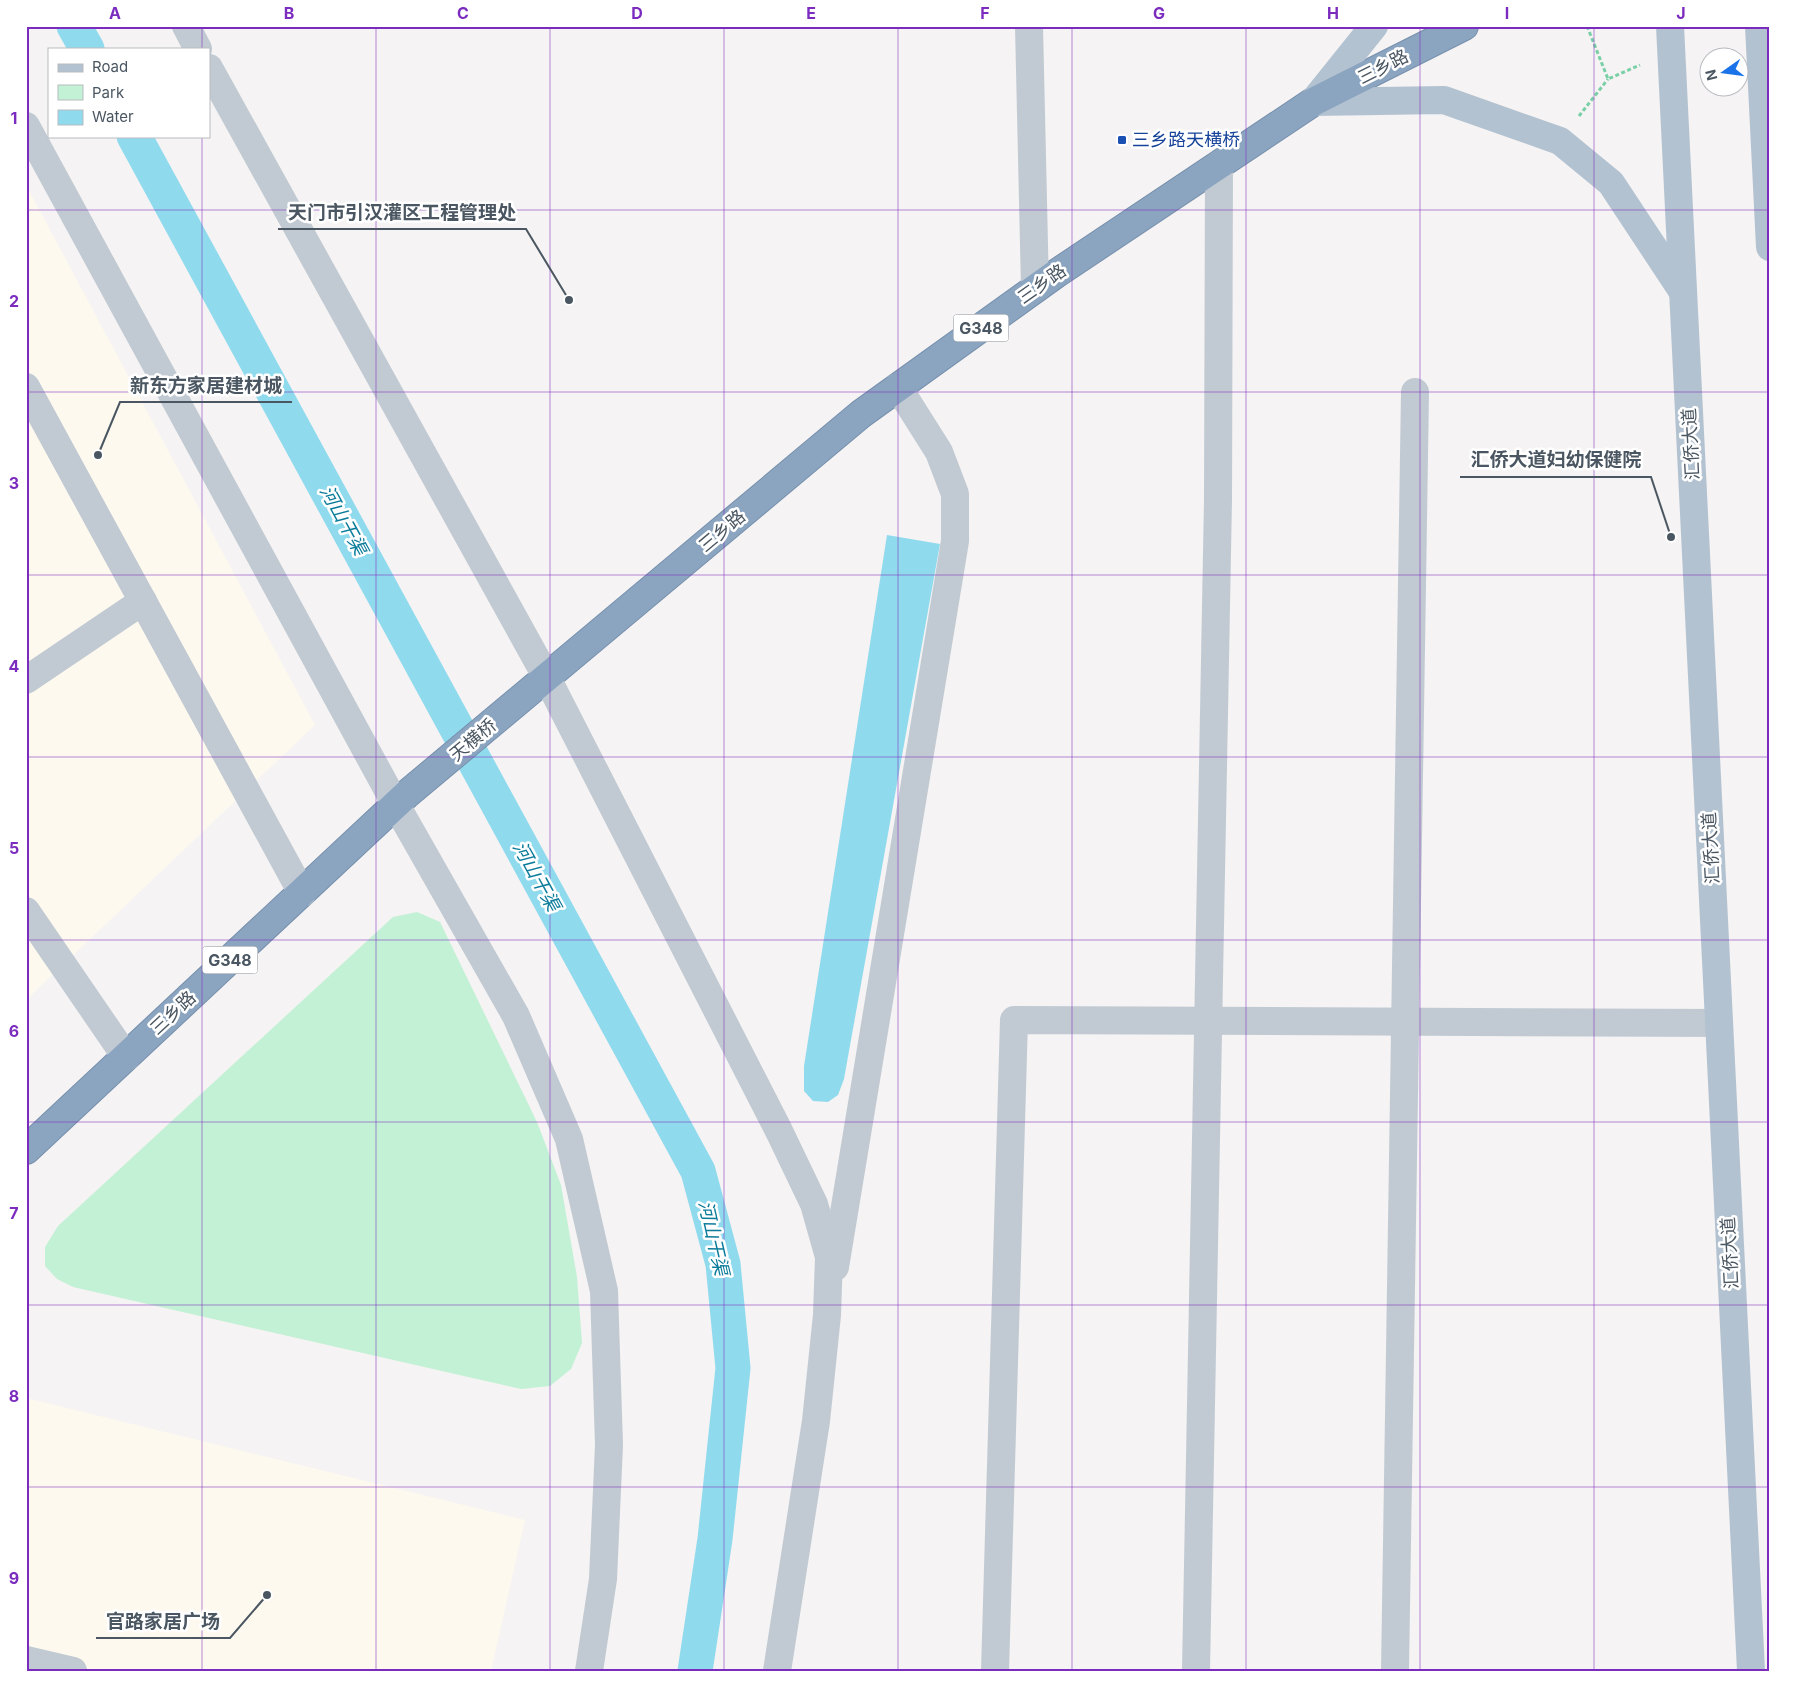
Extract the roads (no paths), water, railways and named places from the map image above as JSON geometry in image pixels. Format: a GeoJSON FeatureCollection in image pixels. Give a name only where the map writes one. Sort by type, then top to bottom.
{"type":"FeatureCollection","features":[{"type":"Feature","properties":{"kind":"highway","name":"三乡路"},"geometry":{"type":"LineString","coordinates":[[543,682],[860,414],[1035,288],[1313,102],[1464,26]]}},
{"type":"Feature","properties":{"kind":"highway","name":"天横桥"},"geometry":{"type":"LineString","coordinates":[[402,799],[543,682]]}},
{"type":"Feature","properties":{"kind":"highway","name":"三乡路"},"geometry":{"type":"LineString","coordinates":[[26,1150],[402,799]]}},
{"type":"Feature","properties":{"kind":"highway"},"geometry":{"type":"LineString","coordinates":[[26,1161],[52,1127]]}},
{"type":"Feature","properties":{"kind":"main road"},"geometry":{"type":"LineString","coordinates":[[1313,102],[1374,26]]}},
{"type":"Feature","properties":{"kind":"main road"},"geometry":{"type":"LineString","coordinates":[[1759,26],[1770,247]]}},
{"type":"Feature","properties":{"kind":"main road","name":"汇侨大道"},"geometry":{"type":"LineString","coordinates":[[1670,39],[1751,1671]]}},
{"type":"Feature","properties":{"kind":"main road"},"geometry":{"type":"LineString","coordinates":[[1313,102],[1444,100],[1560,141],[1611,183],[1684,293]]}},
{"type":"Feature","properties":{"kind":"main road"},"geometry":{"type":"LineString","coordinates":[[26,1134],[52,1127]]}},
{"type":"Feature","properties":{"kind":"street"},"geometry":{"type":"LineString","coordinates":[[186,26],[197,48]]}},
{"type":"Feature","properties":{"kind":"street"},"geometry":{"type":"LineString","coordinates":[[1029,26],[1035,288]]}},
{"type":"Feature","properties":{"kind":"street"},"geometry":{"type":"LineString","coordinates":[[210,70],[543,682],[779,1131],[814,1204],[829,1257],[827,1315]]}},
{"type":"Feature","properties":{"kind":"street"},"geometry":{"type":"LineString","coordinates":[[26,126],[402,799],[516,1016],[569,1139],[604,1291],[609,1445],[603,1580],[589,1671]]}},
{"type":"Feature","properties":{"kind":"street"},"geometry":{"type":"LineString","coordinates":[[1196,1671],[1218,509],[1220,165]]}},
{"type":"Feature","properties":{"kind":"street"},"geometry":{"type":"LineString","coordinates":[[26,387],[302,893]]}},
{"type":"Feature","properties":{"kind":"street"},"geometry":{"type":"LineString","coordinates":[[777,1671],[816,1421],[827,1315],[956,541],[955,494],[938,452],[898,387]]}},
{"type":"Feature","properties":{"kind":"street"},"geometry":{"type":"LineString","coordinates":[[1395,1671],[1415,392]]}},
{"type":"Feature","properties":{"kind":"street"},"geometry":{"type":"LineString","coordinates":[[26,680],[143,601]]}},
{"type":"Feature","properties":{"kind":"street"},"geometry":{"type":"LineString","coordinates":[[26,911],[126,1057]]}},
{"type":"Feature","properties":{"kind":"street"},"geometry":{"type":"LineString","coordinates":[[995,1671],[1014,1020],[1719,1023]]}},
{"type":"Feature","properties":{"kind":"street"},"geometry":{"type":"LineString","coordinates":[[26,1660],[73,1671]]}},
{"type":"Feature","properties":{"kind":"water"},"geometry":{"type":"Polygon","coordinates":[[[887,535],[940,544],[844,1079],[838,1095],[828,1102],[813,1101],[804,1091],[804,1066],[887,535]]]}},
{"type":"Feature","properties":{"kind":"waterway","name":"河山干渠"},"geometry":{"type":"LineString","coordinates":[[74,26],[86,48]]}},
{"type":"Feature","properties":{"kind":"waterway","name":"河山干渠"},"geometry":{"type":"LineString","coordinates":[[135,138],[698,1171],[723,1264],[733,1368],[715,1539],[695,1671]]}},
{"type":"Feature","properties":{"kind":"place","name":"三乡路天横桥"},"geometry":{"type":"Point","coordinates":[1122,140]}},
{"type":"Feature","properties":{"kind":"place","name":"天门市引汉灌区工程管理处"},"geometry":{"type":"Point","coordinates":[569,300]}},
{"type":"Feature","properties":{"kind":"place","name":"新东方家居建材城"},"geometry":{"type":"Point","coordinates":[98,455]}},
{"type":"Feature","properties":{"kind":"place","name":"汇侨大道妇幼保健院"},"geometry":{"type":"Point","coordinates":[1671,537]}},
{"type":"Feature","properties":{"kind":"place","name":"官路家居广场"},"geometry":{"type":"Point","coordinates":[267,1595]}}]}
